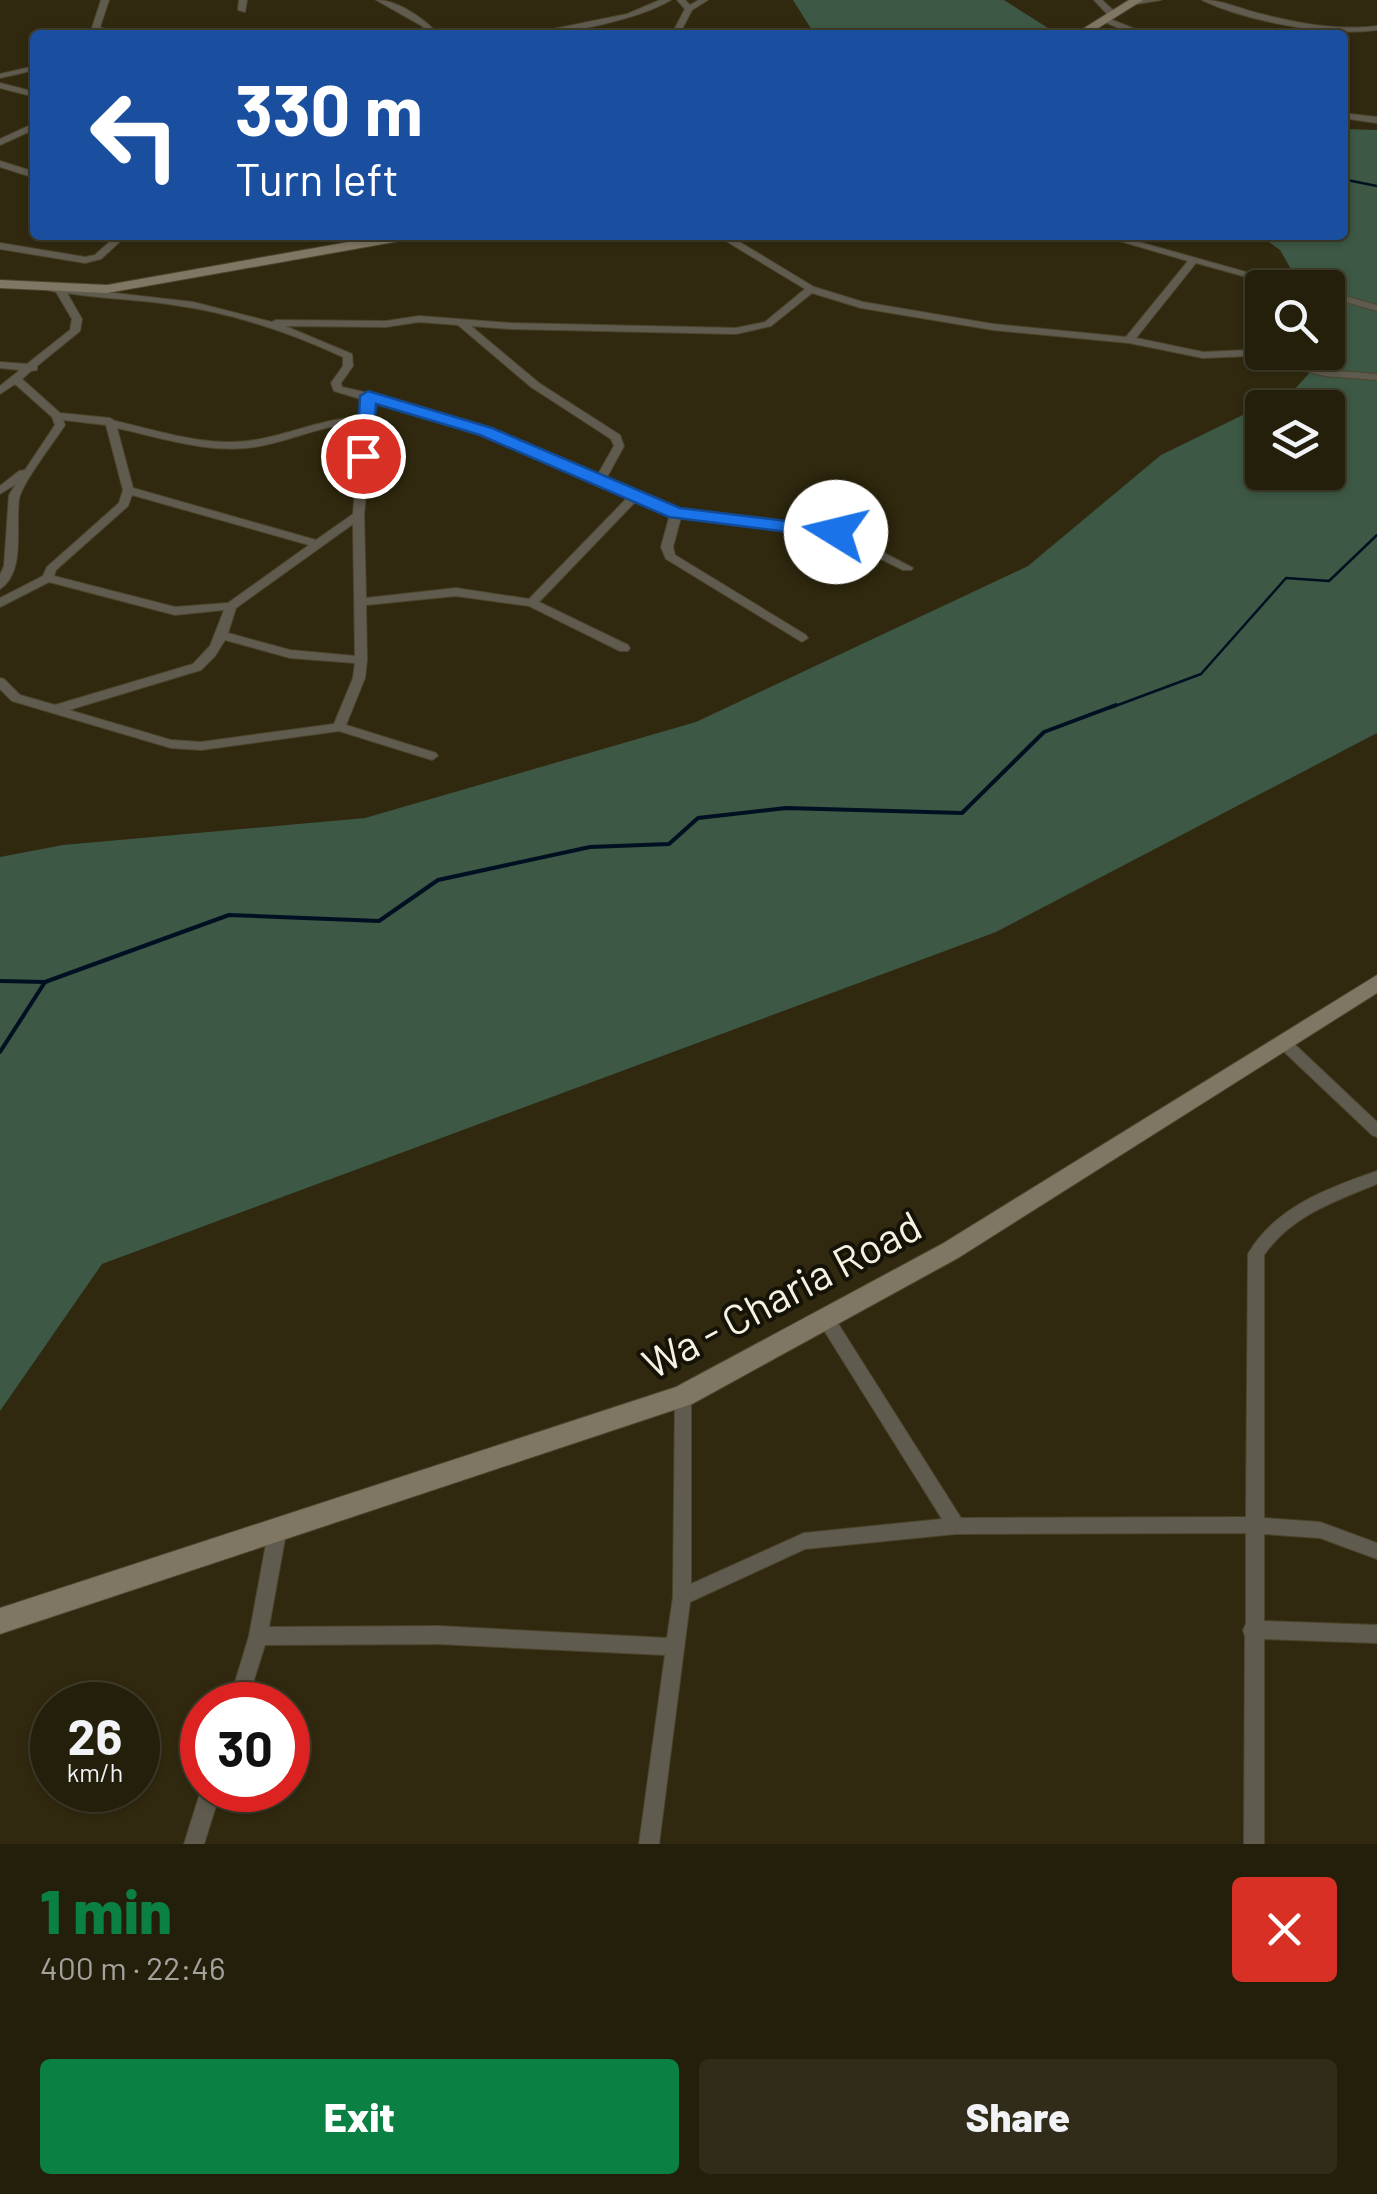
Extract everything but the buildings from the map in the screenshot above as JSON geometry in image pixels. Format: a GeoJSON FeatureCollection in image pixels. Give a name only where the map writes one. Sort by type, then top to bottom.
{"type":"FeatureCollection","features":[{"type":"Feature","properties":{"kind":"street"},"geometry":{"type":"LineString","coordinates":[[102,30],[96,24],[105,0]]}},
{"type":"Feature","properties":{"kind":"street"},"geometry":{"type":"LineString","coordinates":[[380,0],[430,30]]}},
{"type":"Feature","properties":{"kind":"street"},"geometry":{"type":"LineString","coordinates":[[554,30],[628,16],[667,0]]}},
{"type":"Feature","properties":{"kind":"street"},"geometry":{"type":"LineString","coordinates":[[681,0],[689,9]]}},
{"type":"Feature","properties":{"kind":"street"},"geometry":{"type":"LineString","coordinates":[[679,30],[689,9],[704,0]]}},
{"type":"Feature","properties":{"kind":"street"},"geometry":{"type":"LineString","coordinates":[[1098,0],[1109,16],[1133,30]]}},
{"type":"Feature","properties":{"kind":"street"},"geometry":{"type":"LineString","coordinates":[[1088,30],[1134,1],[1158,0]]}},
{"type":"Feature","properties":{"kind":"street"},"geometry":{"type":"LineString","coordinates":[[1206,0],[1275,22],[1338,30]]}},
{"type":"Feature","properties":{"kind":"street"},"geometry":{"type":"LineString","coordinates":[[1348,31],[1377,28]]}},
{"type":"Feature","properties":{"kind":"street"},"geometry":{"type":"LineString","coordinates":[[0,76],[30,69]]}},
{"type":"Feature","properties":{"kind":"street"},"geometry":{"type":"LineString","coordinates":[[0,85],[30,94]]}},
{"type":"Feature","properties":{"kind":"street"},"geometry":{"type":"LineString","coordinates":[[1348,116],[1377,120]]}},
{"type":"Feature","properties":{"kind":"street"},"geometry":{"type":"LineString","coordinates":[[0,142],[30,128]]}},
{"type":"Feature","properties":{"kind":"street"},"geometry":{"type":"LineString","coordinates":[[0,164],[30,173]]}},
{"type":"Feature","properties":{"kind":"street"},"geometry":{"type":"LineString","coordinates":[[0,246],[85,260],[98,257],[117,240]]}},
{"type":"Feature","properties":{"kind":"street"},"geometry":{"type":"LineString","coordinates":[[0,284],[107,289],[382,240]]}},
{"type":"Feature","properties":{"kind":"street"},"geometry":{"type":"LineString","coordinates":[[729,240],[810,289],[917,317],[1129,340],[1203,355],[1248,354],[1325,373],[1377,377]]}},
{"type":"Feature","properties":{"kind":"street"},"geometry":{"type":"LineString","coordinates":[[1120,240],[1245,275]]}},
{"type":"Feature","properties":{"kind":"street"},"geometry":{"type":"LineString","coordinates":[[1129,340],[1192,262]]}},
{"type":"Feature","properties":{"kind":"street"},"geometry":{"type":"LineString","coordinates":[[53,288],[108,298],[168,300],[262,322],[348,356],[348,366],[335,386],[486,432],[602,478],[676,513],[836,532],[907,568]]}},
{"type":"Feature","properties":{"kind":"street"},"geometry":{"type":"LineString","coordinates":[[0,391],[18,381],[78,325],[53,288]]}},
{"type":"Feature","properties":{"kind":"street"},"geometry":{"type":"LineString","coordinates":[[262,322],[755,329],[768,324],[810,289]]}},
{"type":"Feature","properties":{"kind":"street"},"geometry":{"type":"LineString","coordinates":[[1345,299],[1377,308]]}},
{"type":"Feature","properties":{"kind":"street"},"geometry":{"type":"LineString","coordinates":[[1145,321],[1166,348]]}},
{"type":"Feature","properties":{"kind":"street"},"geometry":{"type":"LineString","coordinates":[[459,322],[535,385],[616,436],[619,446],[602,478]]}},
{"type":"Feature","properties":{"kind":"street"},"geometry":{"type":"LineString","coordinates":[[0,365],[33,368]]}},
{"type":"Feature","properties":{"kind":"street"},"geometry":{"type":"LineString","coordinates":[[18,381],[57,416],[110,420],[244,445],[327,422],[365,420]]}},
{"type":"Feature","properties":{"kind":"street"},"geometry":{"type":"LineString","coordinates":[[339,727],[359,678],[361,660],[358,515],[368,396]]}},
{"type":"Feature","properties":{"kind":"street"},"geometry":{"type":"LineString","coordinates":[[0,586],[10,566],[14,495],[28,469],[59,431],[57,416]]}},
{"type":"Feature","properties":{"kind":"street"},"geometry":{"type":"LineString","coordinates":[[48,578],[51,569],[124,504],[128,490],[110,420]]}},
{"type":"Feature","properties":{"kind":"street"},"geometry":{"type":"LineString","coordinates":[[0,492],[28,469]]}},
{"type":"Feature","properties":{"kind":"street"},"geometry":{"type":"LineString","coordinates":[[128,490],[318,544]]}},
{"type":"Feature","properties":{"kind":"street"},"geometry":{"type":"LineString","coordinates":[[532,603],[636,494]]}},
{"type":"Feature","properties":{"kind":"street"},"geometry":{"type":"LineString","coordinates":[[676,513],[667,547],[670,557],[802,638]]}},
{"type":"Feature","properties":{"kind":"street"},"geometry":{"type":"LineString","coordinates":[[0,603],[48,578],[175,611],[232,606],[358,515]]}},
{"type":"Feature","properties":{"kind":"street"},"geometry":{"type":"LineString","coordinates":[[361,602],[456,592],[532,603],[624,648]]}},
{"type":"Feature","properties":{"kind":"street"},"geometry":{"type":"LineString","coordinates":[[54,710],[197,667],[210,657],[224,636],[232,606]]}},
{"type":"Feature","properties":{"kind":"street"},"geometry":{"type":"LineString","coordinates":[[224,636],[290,654],[361,660]]}},
{"type":"Feature","properties":{"kind":"street"},"geometry":{"type":"LineString","coordinates":[[0,682],[16,698],[186,746],[339,727],[432,756]]}},
{"type":"Feature","properties":{"kind":"street","name":"Wa - Charia Road"},"geometry":{"type":"LineString","coordinates":[[0,1621],[277,1533],[683,1396],[950,1251],[1377,983]]}},
{"type":"Feature","properties":{"kind":"street"},"geometry":{"type":"LineString","coordinates":[[1284,1042],[1377,1131]]}},
{"type":"Feature","properties":{"kind":"street"},"geometry":{"type":"LineString","coordinates":[[1254,1844],[1256,1254],[1269,1230],[1304,1208],[1377,1177]]}},
{"type":"Feature","properties":{"kind":"street"},"geometry":{"type":"LineString","coordinates":[[826,1318],[956,1526]]}},
{"type":"Feature","properties":{"kind":"street"},"geometry":{"type":"LineString","coordinates":[[649,1844],[682,1597],[683,1396]]}},
{"type":"Feature","properties":{"kind":"street"},"geometry":{"type":"LineString","coordinates":[[682,1597],[804,1541],[956,1526],[1253,1525],[1320,1530],[1377,1551]]}},
{"type":"Feature","properties":{"kind":"street"},"geometry":{"type":"LineString","coordinates":[[244,1682],[258,1636],[277,1533]]}},
{"type":"Feature","properties":{"kind":"street"},"geometry":{"type":"LineString","coordinates":[[1252,1630],[1377,1634]]}},
{"type":"Feature","properties":{"kind":"street"},"geometry":{"type":"LineString","coordinates":[[258,1636],[438,1634],[676,1647]]}},
{"type":"Feature","properties":{"kind":"street"},"geometry":{"type":"LineString","coordinates":[[194,1844],[204,1812]]}},
{"type":"Feature","properties":{"kind":"green space"},"geometry":{"type":"Polygon","coordinates":[[[793,0],[1004,0],[1051,30],[812,30],[793,0]]]}},
{"type":"Feature","properties":{"kind":"green space"},"geometry":{"type":"Polygon","coordinates":[[[1348,129],[1377,130],[1377,733],[996,932],[102,1264],[0,1411],[0,857],[63,845],[365,818],[696,722],[1028,566],[1161,455],[1245,414],[1245,490],[1345,490],[1345,390],[1294,390],[1312,370],[1345,370],[1345,270],[1291,270],[1280,250],[1266,240],[1348,240],[1348,129]]]}},
{"type":"Feature","properties":{"kind":"waterway"},"geometry":{"type":"LineString","coordinates":[[1348,180],[1377,186]]}},
{"type":"Feature","properties":{"kind":"waterway"},"geometry":{"type":"LineString","coordinates":[[1110,708],[1201,674],[1286,578],[1329,581],[1377,535]]}},
{"type":"Feature","properties":{"kind":"waterway"},"geometry":{"type":"LineString","coordinates":[[45,982],[229,915],[379,921],[438,880],[590,847],[669,844],[698,818],[786,808],[962,813],[1044,732],[1116,705]]}},
{"type":"Feature","properties":{"kind":"waterway"},"geometry":{"type":"LineString","coordinates":[[0,981],[45,982]]}},
{"type":"Feature","properties":{"kind":"waterway"},"geometry":{"type":"LineString","coordinates":[[0,1052],[45,982]]}},
{"type":"Feature","properties":{"kind":"route"},"geometry":{"type":"LineString","coordinates":[[363,456],[368,396],[486,432],[602,478],[676,513],[836,532]]}}]}
